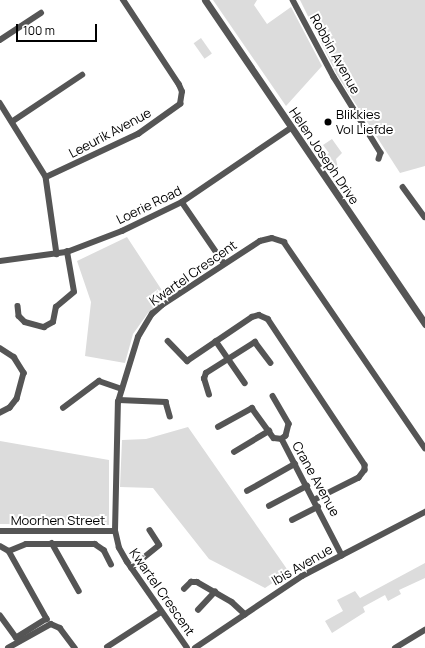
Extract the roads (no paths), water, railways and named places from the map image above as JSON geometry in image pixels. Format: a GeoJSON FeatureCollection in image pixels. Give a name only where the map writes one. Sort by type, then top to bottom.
{"type":"FeatureCollection","features":[{"type":"Feature","properties":{"kind":"street","name":"Leeurik Avenue"},"geometry":{"type":"LineString","coordinates":[[46,178],[138,134],[180,104],[182,92],[179,85],[123,0]]}},
{"type":"Feature","properties":{"kind":"street","name":"Helen Joseph Drive"},"geometry":{"type":"LineString","coordinates":[[205,0],[425,324]]}},
{"type":"Feature","properties":{"kind":"street","name":"Robbin Avenue"},"geometry":{"type":"LineString","coordinates":[[294,0],[334,77],[381,153],[379,159]]}},
{"type":"Feature","properties":{"kind":"street"},"geometry":{"type":"LineString","coordinates":[[0,40],[41,12]]}},
{"type":"Feature","properties":{"kind":"street"},"geometry":{"type":"LineString","coordinates":[[13,121],[82,75]]}},
{"type":"Feature","properties":{"kind":"street"},"geometry":{"type":"LineString","coordinates":[[0,103],[13,121],[46,178],[57,254]]}},
{"type":"Feature","properties":{"kind":"street","name":"Loerie Road"},"geometry":{"type":"LineString","coordinates":[[0,261],[57,254],[98,242],[182,202],[291,128]]}},
{"type":"Feature","properties":{"kind":"street"},"geometry":{"type":"LineString","coordinates":[[403,187],[425,217]]}},
{"type":"Feature","properties":{"kind":"street"},"geometry":{"type":"LineString","coordinates":[[182,202],[224,263]]}},
{"type":"Feature","properties":{"kind":"street","name":"Kwartel Crescent"},"geometry":{"type":"LineString","coordinates":[[187,648],[131,568],[119,548],[115,531],[119,400],[138,337],[152,314],[224,263],[266,239],[278,239],[288,246],[425,448]]}},
{"type":"Feature","properties":{"kind":"street"},"geometry":{"type":"LineString","coordinates":[[18,306],[19,316],[25,322],[44,327],[53,322],[58,305],[74,292],[67,252]]}},
{"type":"Feature","properties":{"kind":"street"},"geometry":{"type":"LineString","coordinates":[[168,341],[187,361],[252,317],[259,315],[268,319],[362,459],[365,470],[359,478],[315,500]]}},
{"type":"Feature","properties":{"kind":"street"},"geometry":{"type":"LineString","coordinates":[[216,341],[245,383]]}},
{"type":"Feature","properties":{"kind":"street"},"geometry":{"type":"LineString","coordinates":[[210,395],[204,376],[228,359],[256,343],[271,363]]}},
{"type":"Feature","properties":{"kind":"street"},"geometry":{"type":"LineString","coordinates":[[0,348],[14,357],[24,373],[14,404],[0,413]]}},
{"type":"Feature","properties":{"kind":"street"},"geometry":{"type":"LineString","coordinates":[[63,408],[99,381],[122,388]]}},
{"type":"Feature","properties":{"kind":"street","name":"Crane Avenue"},"geometry":{"type":"LineString","coordinates":[[273,396],[289,424],[286,436],[282,439],[315,500],[342,555]]}},
{"type":"Feature","properties":{"kind":"street"},"geometry":{"type":"LineString","coordinates":[[119,400],[166,402],[170,416]]}},
{"type":"Feature","properties":{"kind":"street"},"geometry":{"type":"LineString","coordinates":[[218,427],[252,408],[275,439],[282,439]]}},
{"type":"Feature","properties":{"kind":"street"},"geometry":{"type":"LineString","coordinates":[[234,452],[269,431]]}},
{"type":"Feature","properties":{"kind":"street"},"geometry":{"type":"LineString","coordinates":[[247,490],[295,464]]}},
{"type":"Feature","properties":{"kind":"street"},"geometry":{"type":"LineString","coordinates":[[269,506],[307,486]]}},
{"type":"Feature","properties":{"kind":"street"},"geometry":{"type":"LineString","coordinates":[[292,520],[318,507]]}},
{"type":"Feature","properties":{"kind":"street","name":"Ibis Avenue"},"geometry":{"type":"LineString","coordinates":[[195,648],[302,576],[425,512]]}},
{"type":"Feature","properties":{"kind":"street","name":"Moorhen Street"},"geometry":{"type":"LineString","coordinates":[[0,531],[115,531]]}},
{"type":"Feature","properties":{"kind":"street"},"geometry":{"type":"LineString","coordinates":[[131,568],[159,545],[150,531]]}},
{"type":"Feature","properties":{"kind":"street"},"geometry":{"type":"LineString","coordinates":[[52,543],[79,591]]}},
{"type":"Feature","properties":{"kind":"street"},"geometry":{"type":"LineString","coordinates":[[9,551],[26,544],[95,544],[104,550],[111,564]]}},
{"type":"Feature","properties":{"kind":"street"},"geometry":{"type":"LineString","coordinates":[[0,546],[9,551],[47,619],[16,638],[0,616]]}},
{"type":"Feature","properties":{"kind":"street"},"geometry":{"type":"LineString","coordinates":[[184,589],[194,582],[236,604],[245,614]]}},
{"type":"Feature","properties":{"kind":"street"},"geometry":{"type":"LineString","coordinates":[[198,610],[215,592]]}},
{"type":"Feature","properties":{"kind":"street"},"geometry":{"type":"LineString","coordinates":[[107,647],[161,612]]}},
{"type":"Feature","properties":{"kind":"street"},"geometry":{"type":"LineString","coordinates":[[8,648],[51,624],[60,628],[75,648]]}},
{"type":"Feature","properties":{"kind":"street"},"geometry":{"type":"LineString","coordinates":[[395,648],[425,630]]}},
{"type":"Feature","properties":{"kind":"place","name":"Blikkies Vol Liefde"},"geometry":{"type":"Point","coordinates":[328,122]}}]}
